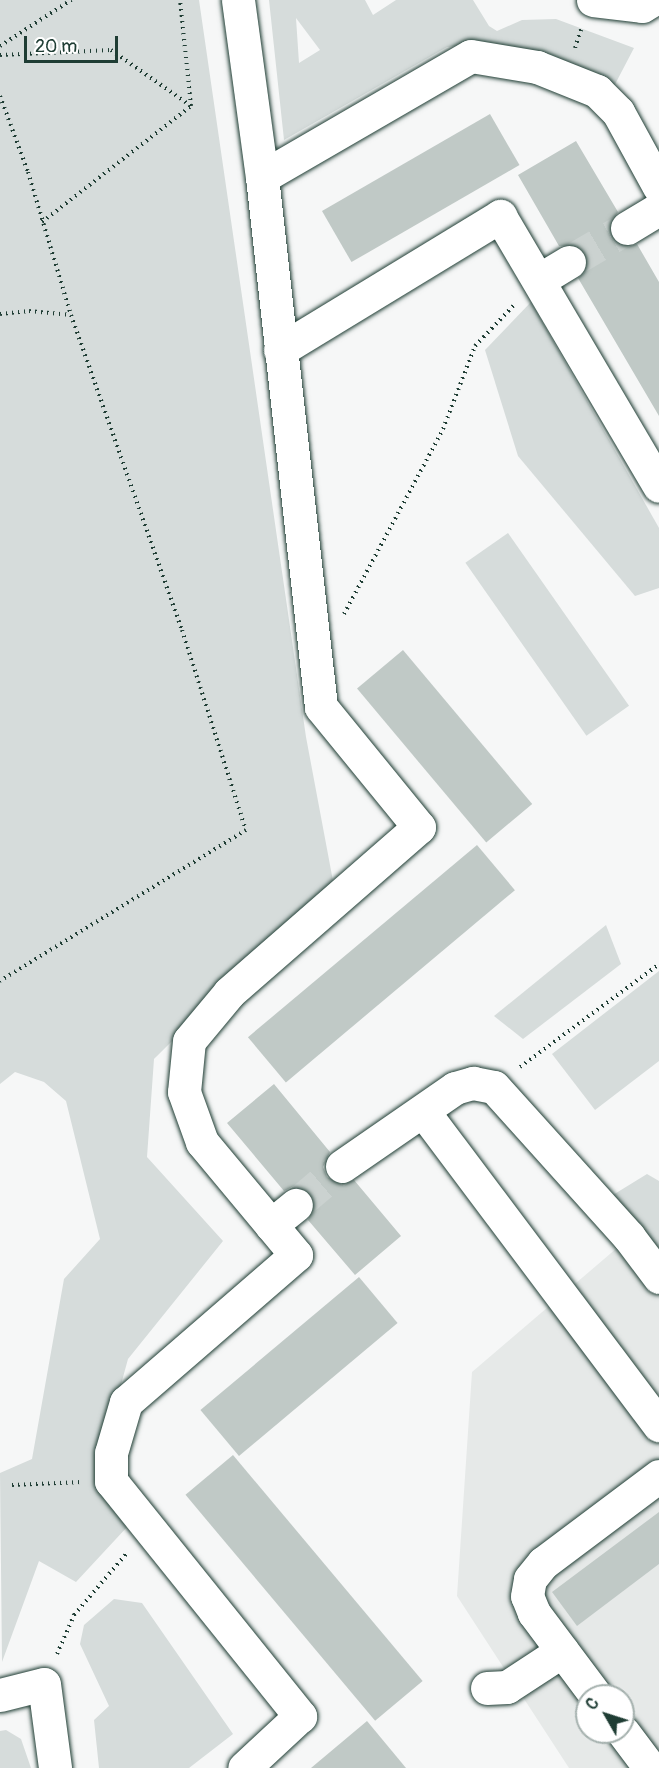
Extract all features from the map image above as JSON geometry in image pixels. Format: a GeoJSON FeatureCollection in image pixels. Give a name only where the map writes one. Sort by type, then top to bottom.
{"type":"FeatureCollection","features":[{"type":"Feature","properties":{"kind":"lane"},"geometry":{"type":"LineString","coordinates":[[238,0],[262,177],[321,707],[419,827],[229,993],[189,1041],[184,1092],[202,1142],[283,1215],[296,1255],[126,1402],[111,1454],[111,1480],[300,1716],[245,1768]]}},
{"type":"Feature","properties":{"kind":"lane"},"geometry":{"type":"LineString","coordinates":[[588,11],[642,6],[652,0]]}},
{"type":"Feature","properties":{"kind":"lane"},"geometry":{"type":"LineString","coordinates":[[262,177],[471,56],[505,60],[566,77],[597,91],[618,112],[659,187]]}},
{"type":"Feature","properties":{"kind":"lane"},"geometry":{"type":"LineString","coordinates":[[627,228],[659,209]]}},
{"type":"Feature","properties":{"kind":"lane"},"geometry":{"type":"LineString","coordinates":[[280,350],[500,216],[659,486]]}},
{"type":"Feature","properties":{"kind":"lane"},"geometry":{"type":"LineString","coordinates":[[539,279],[569,262]]}},
{"type":"Feature","properties":{"kind":"lane"},"geometry":{"type":"LineString","coordinates":[[342,1166],[455,1088],[473,1083],[494,1087],[628,1237],[659,1277]]}},
{"type":"Feature","properties":{"kind":"lane"},"geometry":{"type":"LineString","coordinates":[[423,1111],[659,1425]]}},
{"type":"Feature","properties":{"kind":"lane"},"geometry":{"type":"LineString","coordinates":[[587,1684],[534,1613],[527,1596],[530,1580],[543,1563],[659,1476]]}},
{"type":"Feature","properties":{"kind":"lane"},"geometry":{"type":"LineString","coordinates":[[487,1688],[507,1687],[562,1651]]}},
{"type":"Feature","properties":{"kind":"lane"},"geometry":{"type":"LineString","coordinates":[[0,1695],[44,1684],[55,1768]]}},
{"type":"Feature","properties":{"kind":"lane"},"geometry":{"type":"LineString","coordinates":[[632,1744],[650,1768]]}},
{"type":"Feature","properties":{"kind":"path"},"geometry":{"type":"LineString","coordinates":[[0,46],[71,0]]}},
{"type":"Feature","properties":{"kind":"path"},"geometry":{"type":"LineString","coordinates":[[180,0],[191,106]]}},
{"type":"Feature","properties":{"kind":"path"},"geometry":{"type":"LineString","coordinates":[[566,77],[588,11]]}},
{"type":"Feature","properties":{"kind":"path"},"geometry":{"type":"LineString","coordinates":[[0,55],[111,50],[191,106]]}},
{"type":"Feature","properties":{"kind":"path"},"geometry":{"type":"LineString","coordinates":[[0,96],[71,315],[182,630],[246,830],[0,981]]}},
{"type":"Feature","properties":{"kind":"path"},"geometry":{"type":"LineString","coordinates":[[42,222],[191,106]]}},
{"type":"Feature","properties":{"kind":"path"},"geometry":{"type":"LineString","coordinates":[[342,617],[443,429],[475,346],[539,279]]}},
{"type":"Feature","properties":{"kind":"path"},"geometry":{"type":"LineString","coordinates":[[0,314],[29,311],[71,315]]}},
{"type":"Feature","properties":{"kind":"path"},"geometry":{"type":"LineString","coordinates":[[494,1087],[659,964]]}},
{"type":"Feature","properties":{"kind":"path"},"geometry":{"type":"LineString","coordinates":[[12,1485],[111,1480]]}},
{"type":"Feature","properties":{"kind":"path"},"geometry":{"type":"LineString","coordinates":[[44,1684],[74,1615],[149,1527]]}},
{"type":"Feature","properties":{"kind":"shaded area"},"geometry":{"type":"Polygon","coordinates":[[[0,0],[199,0],[306,737],[333,881],[154,1059],[147,1157],[223,1241],[128,1359],[96,1475],[128,1526],[76,1582],[39,1561],[2,1662],[0,1473],[32,1459],[64,1279],[100,1239],[66,1101],[44,1082],[15,1072],[0,1084],[0,0]]]}},
{"type":"Feature","properties":{"kind":"shaded area"},"geometry":{"type":"Polygon","coordinates":[[[269,0],[365,0],[373,15],[396,0],[473,0],[489,26],[497,31],[522,20],[556,19],[634,48],[611,92],[478,44],[447,47],[284,140],[269,0]],[[296,18],[299,63],[320,50],[296,18]]]}},
{"type":"Feature","properties":{"kind":"shaded area"},"geometry":{"type":"Polygon","coordinates":[[[531,302],[659,528],[659,588],[635,596],[518,456],[485,350],[531,302]]]}},
{"type":"Feature","properties":{"kind":"shaded area"},"geometry":{"type":"Polygon","coordinates":[[[508,533],[629,706],[586,736],[465,563],[508,533]]]}},
{"type":"Feature","properties":{"kind":"shaded area"},"geometry":{"type":"Polygon","coordinates":[[[606,925],[621,964],[523,1039],[494,1016],[606,925]]]}},
{"type":"Feature","properties":{"kind":"shaded area"},"geometry":{"type":"Polygon","coordinates":[[[659,971],[659,1061],[595,1110],[552,1054],[659,971]]]}},
{"type":"Feature","properties":{"kind":"shaded area"},"geometry":{"type":"Polygon","coordinates":[[[647,1174],[659,1181],[659,1260],[608,1198],[647,1174]]]}},
{"type":"Feature","properties":{"kind":"shaded area"},"geometry":{"type":"Polygon","coordinates":[[[659,1212],[659,1768],[569,1768],[457,1596],[472,1372],[659,1212]]]}},
{"type":"Feature","properties":{"kind":"shaded area"},"geometry":{"type":"Polygon","coordinates":[[[114,1599],[142,1603],[233,1734],[189,1768],[99,1768],[94,1720],[109,1706],[80,1644],[84,1625],[114,1599]]]}},
{"type":"Feature","properties":{"kind":"shaded area"},"geometry":{"type":"Polygon","coordinates":[[[6,1730],[21,1739],[31,1768],[0,1768],[0,1731],[6,1730]]]}},
{"type":"Feature","properties":{"kind":"building"},"geometry":{"type":"Polygon","coordinates":[[[490,114],[520,165],[351,262],[322,211],[490,114]]]}},
{"type":"Feature","properties":{"kind":"building"},"geometry":{"type":"Polygon","coordinates":[[[576,141],[618,212],[608,228],[611,238],[627,247],[637,244],[659,282],[659,416],[578,278],[586,271],[585,253],[578,245],[559,246],[518,175],[576,141]]]}},
{"type":"Feature","properties":{"kind":"building"},"geometry":{"type":"Polygon","coordinates":[[[403,650],[532,804],[486,843],[357,689],[403,650]]]}},
{"type":"Feature","properties":{"kind":"building"},"geometry":{"type":"Polygon","coordinates":[[[477,845],[515,890],[286,1082],[248,1037],[477,845]]]}},
{"type":"Feature","properties":{"kind":"building"},"geometry":{"type":"Polygon","coordinates":[[[274,1084],[330,1152],[323,1167],[327,1177],[343,1185],[354,1180],[401,1236],[355,1275],[308,1220],[315,1203],[310,1193],[294,1186],[284,1191],[227,1123],[274,1084]]]}},
{"type":"Feature","properties":{"kind":"building"},"geometry":{"type":"Polygon","coordinates":[[[359,1277],[398,1323],[239,1456],[200,1410],[359,1277]]]}},
{"type":"Feature","properties":{"kind":"building"},"geometry":{"type":"Polygon","coordinates":[[[233,1455],[423,1681],[375,1721],[186,1495],[233,1455]]]}},
{"type":"Feature","properties":{"kind":"building"},"geometry":{"type":"Polygon","coordinates":[[[659,1512],[659,1564],[577,1626],[552,1592],[659,1512]]]}},
{"type":"Feature","properties":{"kind":"building"},"geometry":{"type":"Polygon","coordinates":[[[367,1721],[406,1768],[311,1768],[367,1721]]]}},
{"type":"Feature","properties":{"kind":"tunnel"},"geometry":{"type":"LineString","coordinates":[[569,262],[627,228]]}},
{"type":"Feature","properties":{"kind":"tunnel"},"geometry":{"type":"LineString","coordinates":[[296,1205],[342,1166]]}}]}
